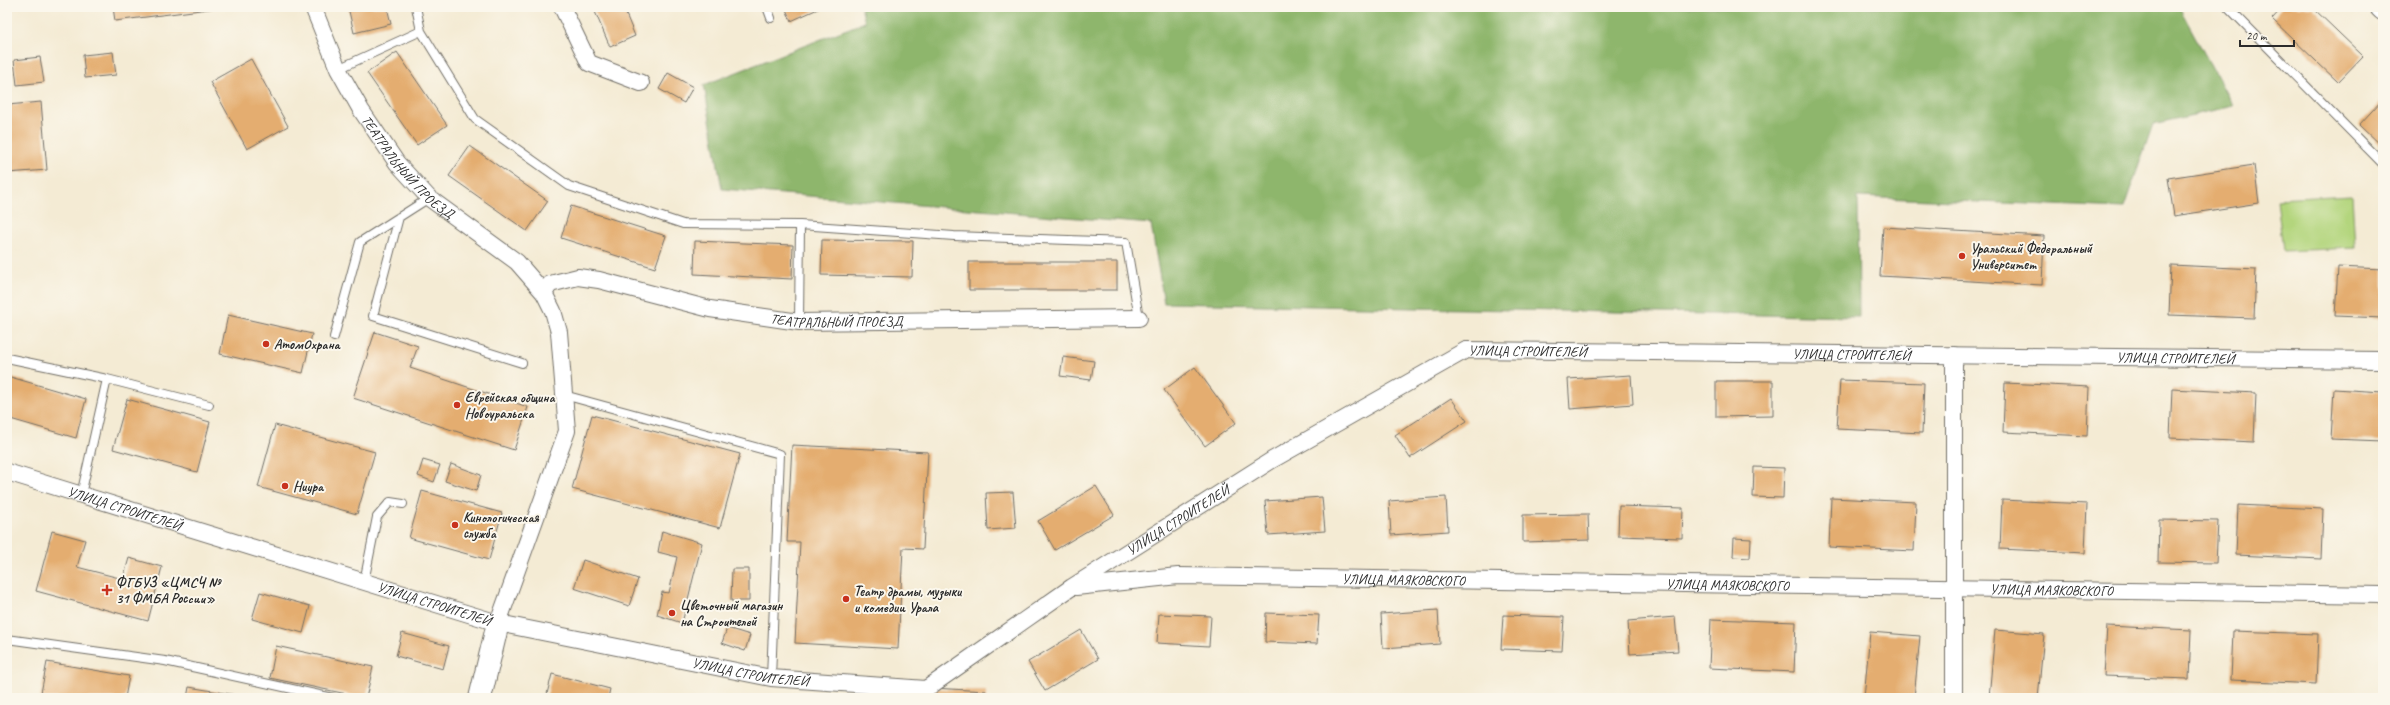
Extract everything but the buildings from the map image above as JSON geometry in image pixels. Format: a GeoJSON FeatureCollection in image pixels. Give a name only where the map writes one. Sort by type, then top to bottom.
{"type":"FeatureCollection","features":[{"type":"Feature","properties":{"kind":"street","name":"ТЕАТРАЛЬНЫЙ ПРОЕЗД"},"geometry":{"type":"LineString","coordinates":[[313,7],[338,69],[365,116],[398,162],[429,198],[517,262],[544,293],[553,311],[559,332],[567,431],[498,623]]}},
{"type":"Feature","properties":{"kind":"street"},"geometry":{"type":"LineString","coordinates":[[562,7],[589,63],[641,83]]}},
{"type":"Feature","properties":{"kind":"street","name":"ТЕАТРАЛЬНЫЙ ПРОЕЗД"},"geometry":{"type":"LineString","coordinates":[[544,293],[550,284],[578,277],[599,280],[710,309],[799,322],[1139,318]]}},
{"type":"Feature","properties":{"kind":"street","name":"УЛИЦА СТРОИТЕЛЕЙ"},"geometry":{"type":"LineString","coordinates":[[7,472],[498,623],[771,678],[926,694],[1072,587],[1272,460],[1466,350],[2383,360]]}},
{"type":"Feature","properties":{"kind":"street"},"geometry":{"type":"LineString","coordinates":[[1954,355],[1954,698]]}},
{"type":"Feature","properties":{"kind":"street","name":"УЛИЦА МАЯКОВСКОГО"},"geometry":{"type":"LineString","coordinates":[[1072,587],[1178,576],[2383,595]]}},
{"type":"Feature","properties":{"kind":"street"},"geometry":{"type":"LineString","coordinates":[[480,698],[498,623]]}},
{"type":"Feature","properties":{"kind":"lane"},"geometry":{"type":"LineString","coordinates":[[416,7],[421,31],[475,119],[569,186],[683,224],[800,225],[954,236],[1126,242],[1139,318]]}},
{"type":"Feature","properties":{"kind":"lane"},"geometry":{"type":"LineString","coordinates":[[767,7],[771,18]]}},
{"type":"Feature","properties":{"kind":"lane"},"geometry":{"type":"LineString","coordinates":[[2228,7],[2383,164]]}},
{"type":"Feature","properties":{"kind":"lane"},"geometry":{"type":"LineString","coordinates":[[338,69],[421,31]]}},
{"type":"Feature","properties":{"kind":"lane"},"geometry":{"type":"LineString","coordinates":[[334,337],[360,242],[429,198]]}},
{"type":"Feature","properties":{"kind":"lane"},"geometry":{"type":"LineString","coordinates":[[399,217],[373,316],[522,363]]}},
{"type":"Feature","properties":{"kind":"lane"},"geometry":{"type":"LineString","coordinates":[[799,322],[800,225]]}},
{"type":"Feature","properties":{"kind":"lane"},"geometry":{"type":"LineString","coordinates":[[7,358],[107,379],[209,405]]}},
{"type":"Feature","properties":{"kind":"lane"},"geometry":{"type":"LineString","coordinates":[[81,495],[107,379]]}},
{"type":"Feature","properties":{"kind":"lane"},"geometry":{"type":"LineString","coordinates":[[564,395],[780,454],[771,678]]}},
{"type":"Feature","properties":{"kind":"lane"},"geometry":{"type":"LineString","coordinates":[[364,582],[377,517],[390,502],[403,504]]}},
{"type":"Feature","properties":{"kind":"lane"},"geometry":{"type":"LineString","coordinates":[[7,638],[165,661],[333,698]]}},
{"type":"Feature","properties":{"kind":"green space"},"geometry":{"type":"Polygon","coordinates":[[[861,7],[2055,7],[2056,9],[2179,7],[2233,106],[2153,124],[2124,208],[1858,197],[1859,317],[1164,303],[1151,224],[722,189],[704,85],[865,22],[861,7]]]}},
{"type":"Feature","properties":{"kind":"green space"},"geometry":{"type":"Polygon","coordinates":[[[2352,195],[2355,248],[2283,251],[2277,199],[2352,195]]]}},
{"type":"Feature","properties":{"kind":"place","name":"Уральский Федеральный Университет"},"geometry":{"type":"Point","coordinates":[1962,256]}},
{"type":"Feature","properties":{"kind":"place","name":"АтомОхрана"},"geometry":{"type":"Point","coordinates":[266,344]}},
{"type":"Feature","properties":{"kind":"place","name":"Еврейская община Новоуральска"},"geometry":{"type":"Point","coordinates":[457,405]}},
{"type":"Feature","properties":{"kind":"place","name":"Ниура"},"geometry":{"type":"Point","coordinates":[285,486]}},
{"type":"Feature","properties":{"kind":"place","name":"Кинологическая служба"},"geometry":{"type":"Point","coordinates":[455,525]}},
{"type":"Feature","properties":{"kind":"place","name":"ФГБУЗ «ЦМСЧ № 31 ФМБА России»"},"geometry":{"type":"Point","coordinates":[107,590]}},
{"type":"Feature","properties":{"kind":"place","name":"Театр драмы, музыки и комедии Урала"},"geometry":{"type":"Point","coordinates":[846,599]}},
{"type":"Feature","properties":{"kind":"place","name":"Цветочный магазин на Строителей"},"geometry":{"type":"Point","coordinates":[672,613]}}]}
